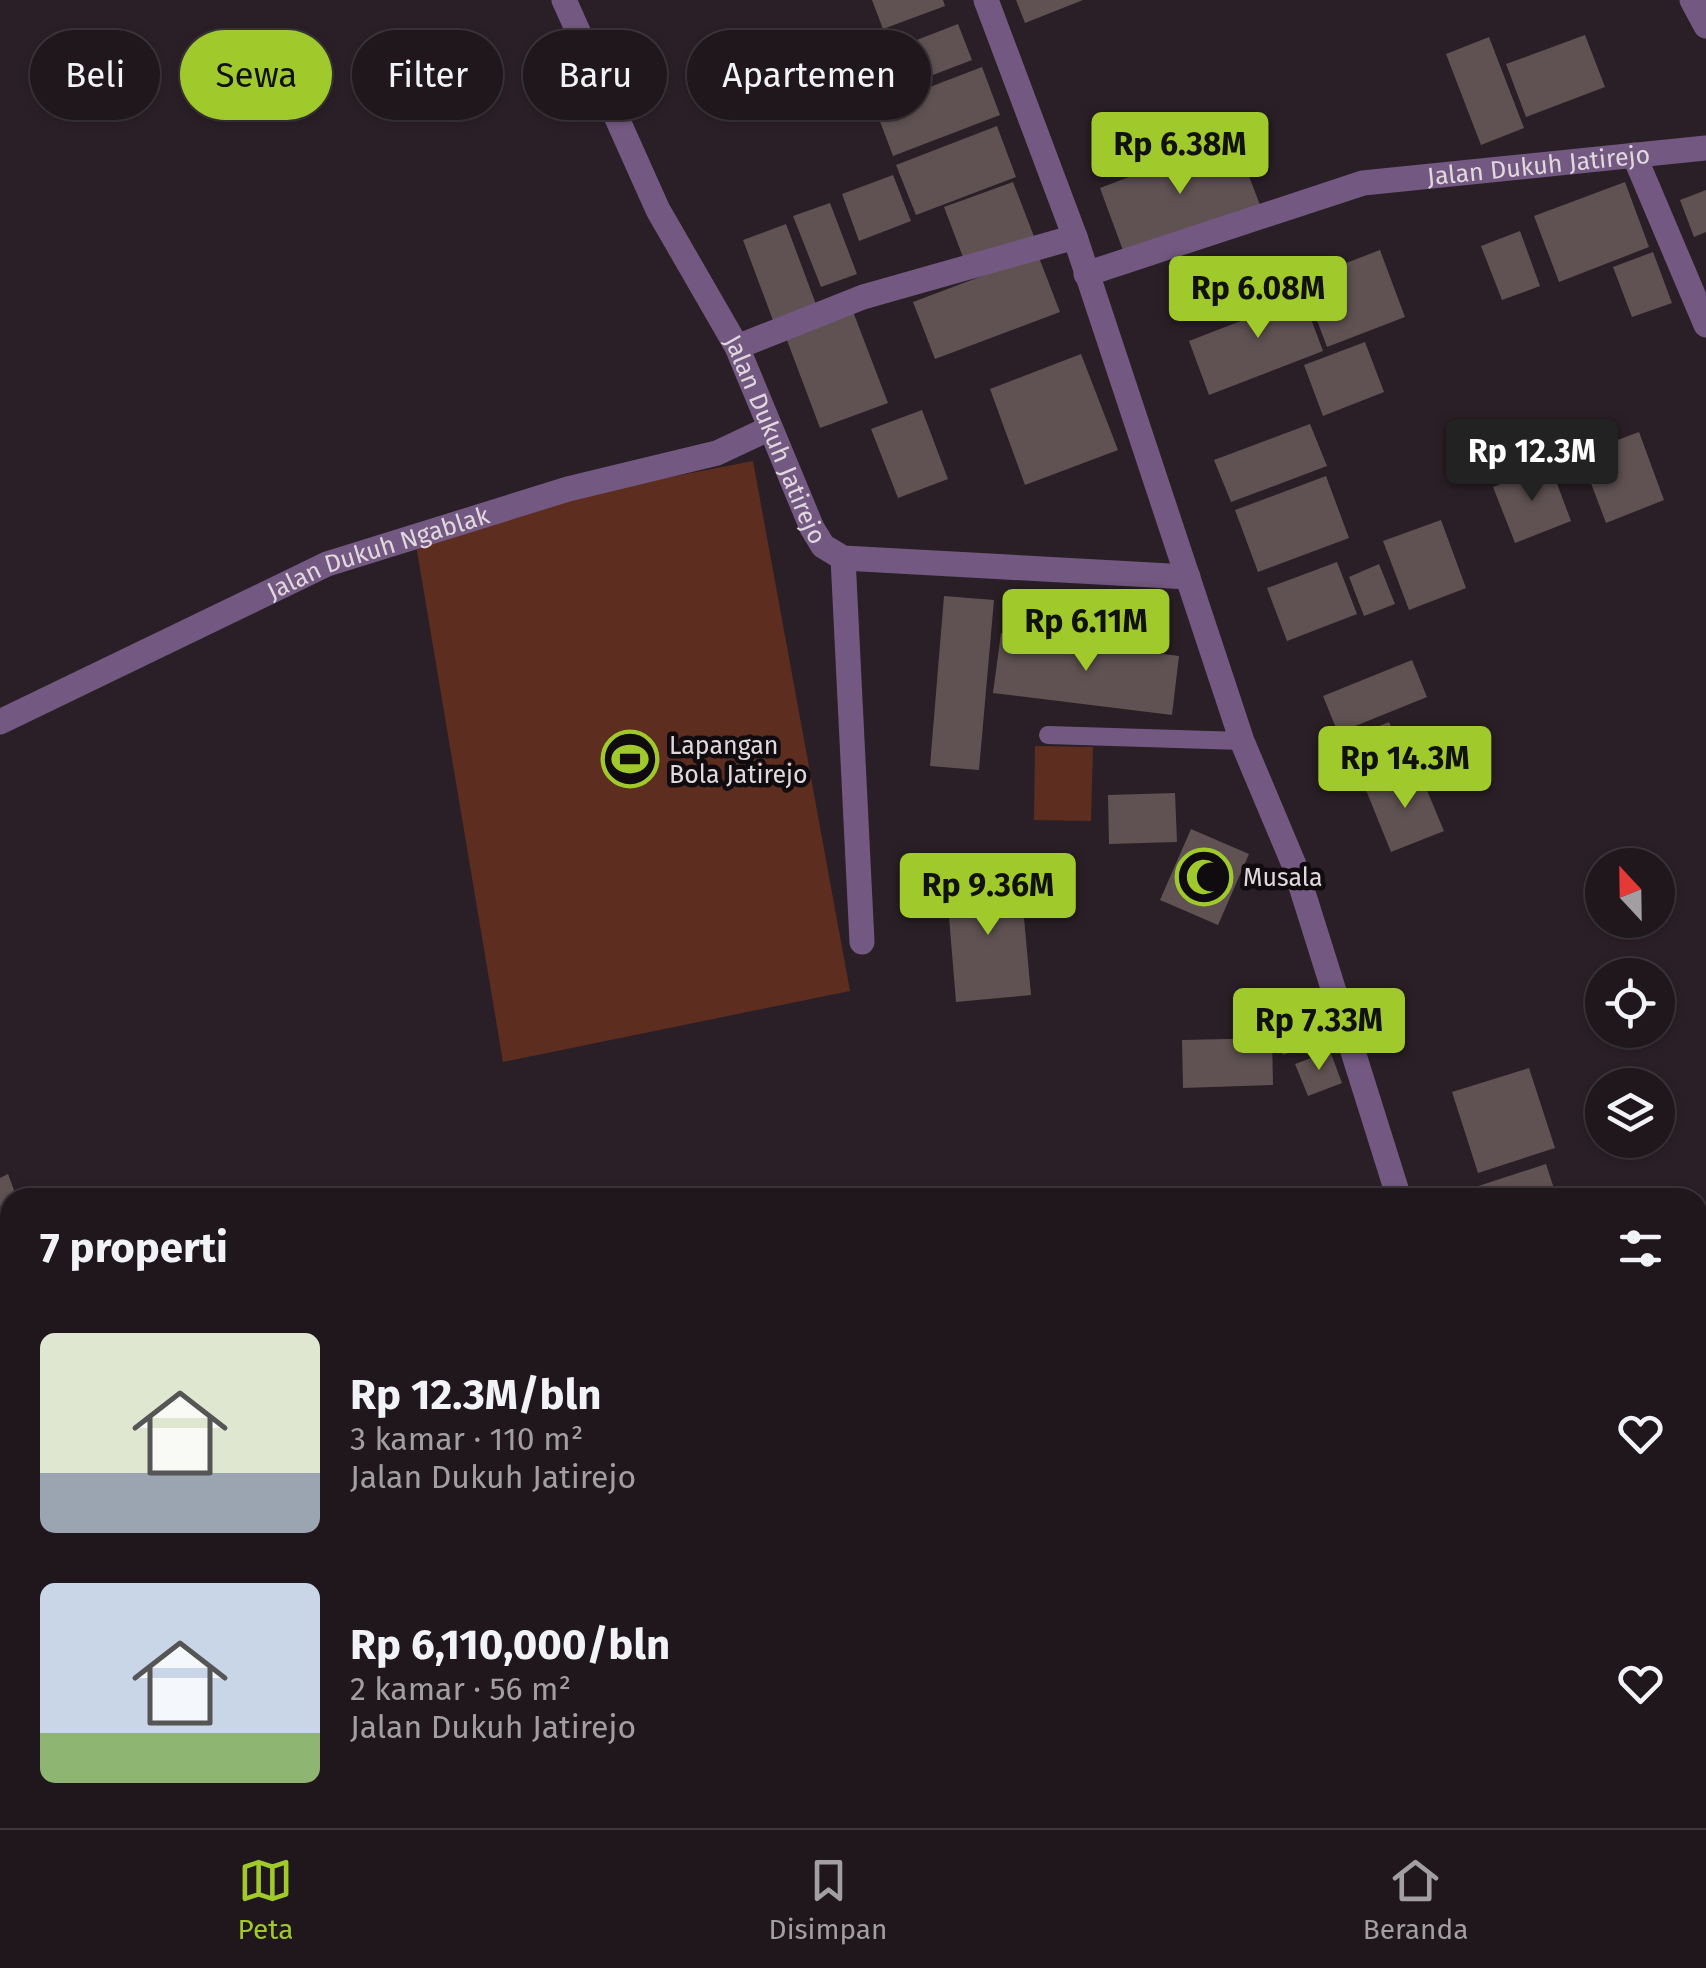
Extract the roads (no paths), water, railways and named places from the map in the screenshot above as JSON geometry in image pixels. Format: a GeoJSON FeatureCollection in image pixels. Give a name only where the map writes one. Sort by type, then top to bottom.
{"type":"FeatureCollection","features":[{"type":"Feature","properties":{"kind":"street","name":"Jalan Dukuh Jatirejo"},"geometry":{"type":"LineString","coordinates":[[564,0],[658,210],[738,347],[812,528],[823,546],[843,558],[1188,578]]}},
{"type":"Feature","properties":{"kind":"street"},"geometry":{"type":"LineString","coordinates":[[986,0],[1075,236],[1242,741],[1295,867],[1395,1188]]}},
{"type":"Feature","properties":{"kind":"street"},"geometry":{"type":"LineString","coordinates":[[1692,0],[1706,26]]}},
{"type":"Feature","properties":{"kind":"street","name":"Jalan Dukuh Jatirejo"},"geometry":{"type":"LineString","coordinates":[[1086,274],[1363,183],[1706,148]]}},
{"type":"Feature","properties":{"kind":"street"},"geometry":{"type":"LineString","coordinates":[[1634,156],[1706,325]]}},
{"type":"Feature","properties":{"kind":"street"},"geometry":{"type":"LineString","coordinates":[[738,347],[863,298],[1075,236]]}},
{"type":"Feature","properties":{"kind":"street","name":"Jalan Dukuh Ngablak"},"geometry":{"type":"LineString","coordinates":[[0,722],[327,564],[568,488],[717,452],[770,428]]}},
{"type":"Feature","properties":{"kind":"street"},"geometry":{"type":"LineString","coordinates":[[843,558],[862,942]]}},
{"type":"Feature","properties":{"kind":"lane"},"geometry":{"type":"LineString","coordinates":[[1048,735],[1242,741]]}},
{"type":"Feature","properties":{"kind":"place","name":"Lapangan Bola Jatirejo"},"geometry":{"type":"Point","coordinates":[630,759]}},
{"type":"Feature","properties":{"kind":"place","name":"Musala"},"geometry":{"type":"Point","coordinates":[1204,877]}}]}
